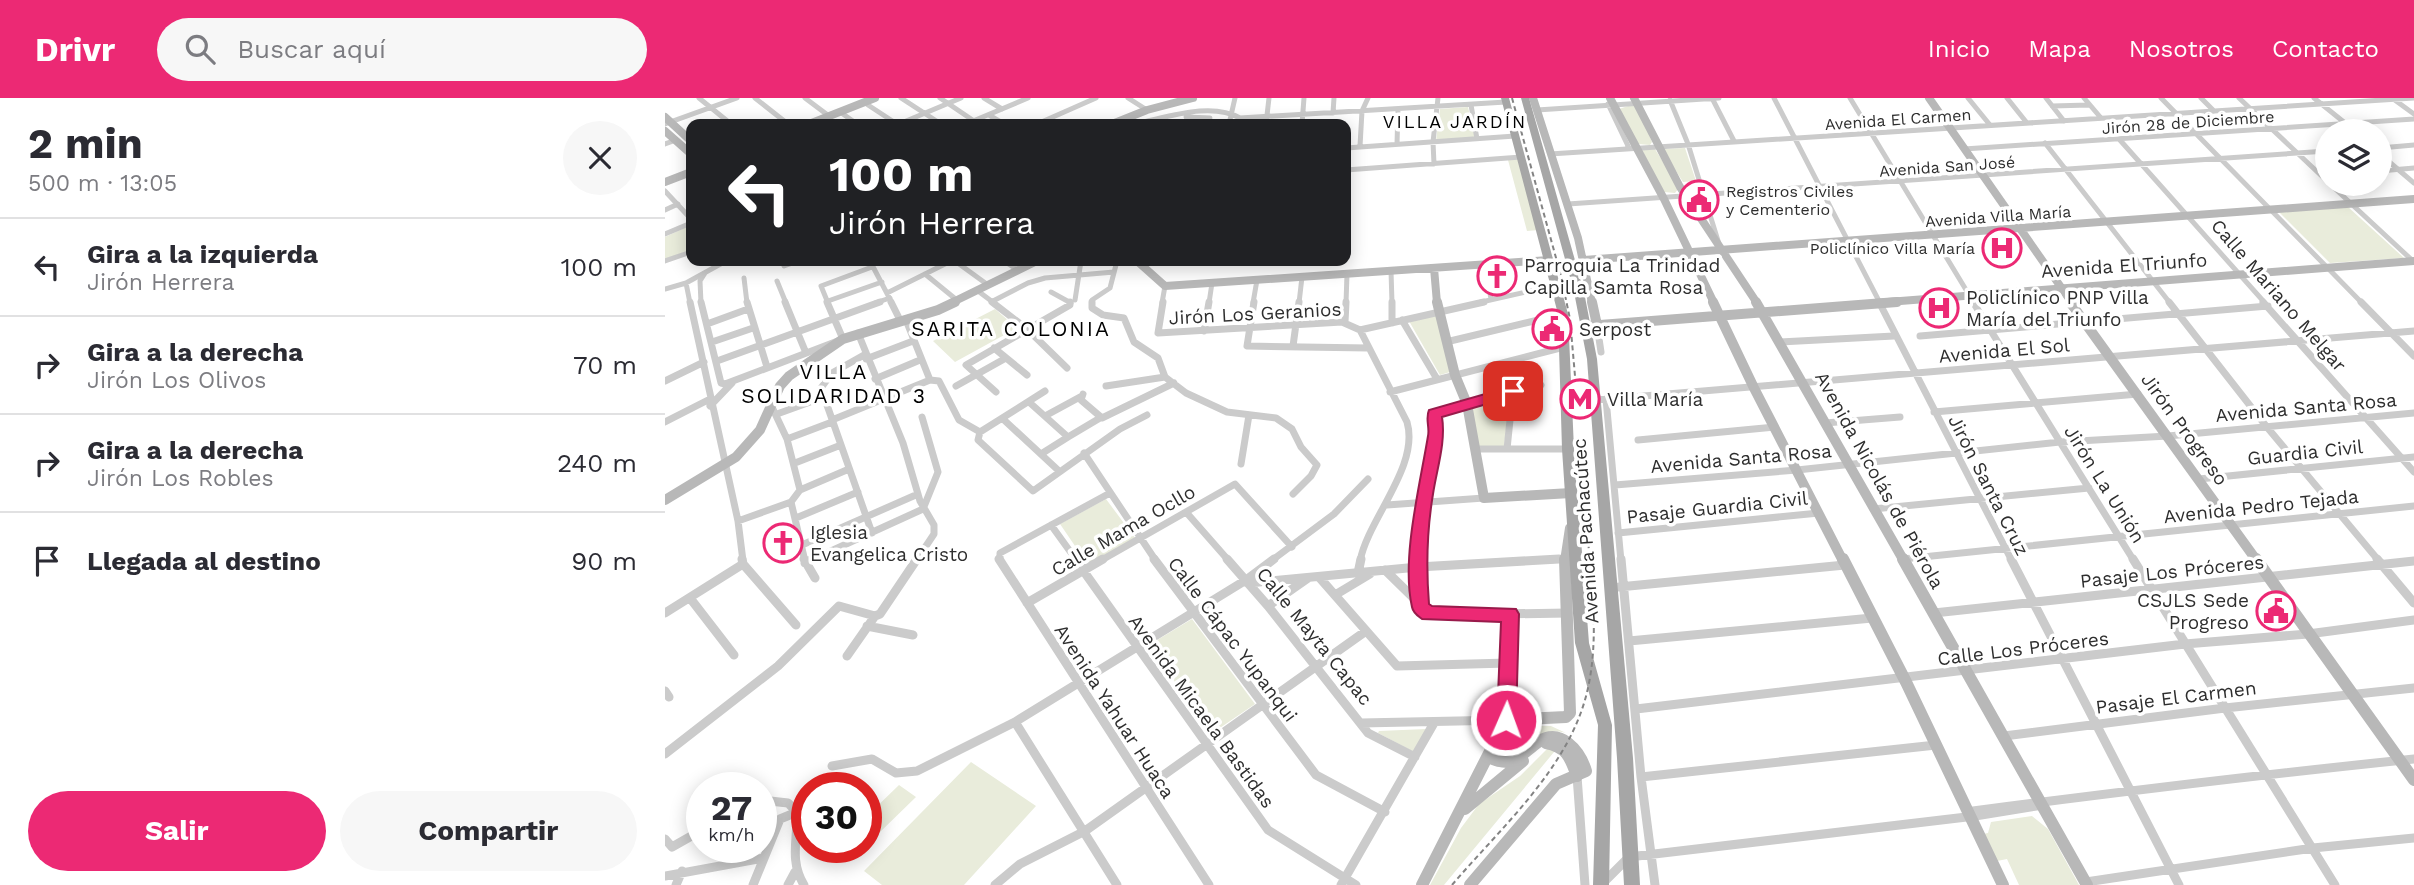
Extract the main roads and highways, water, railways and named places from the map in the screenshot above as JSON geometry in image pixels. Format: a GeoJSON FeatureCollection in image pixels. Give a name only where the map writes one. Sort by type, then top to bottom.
{"type":"FeatureCollection","features":[{"type":"Feature","properties":{"kind":"main road","name":"Avenida Pachacútec"},"geometry":{"type":"LineString","coordinates":[[1525,98],[1539,131],[1547,178],[1580,295],[1592,326],[1601,399],[1616,587],[1632,885]]}},
{"type":"Feature","properties":{"kind":"main road","name":"Avenida Pachacútec"},"geometry":{"type":"LineString","coordinates":[[1505,100],[1563,314],[1568,449],[1582,643],[1605,725],[1601,885]]}},
{"type":"Feature","properties":{"kind":"main road"},"geometry":{"type":"LineString","coordinates":[[1547,178],[1562,186]]}},
{"type":"Feature","properties":{"kind":"main road"},"geometry":{"type":"LineString","coordinates":[[1580,295],[1588,282]]}},
{"type":"Feature","properties":{"kind":"railway"},"geometry":{"type":"LineString","coordinates":[[1512,98],[1561,276],[1570,319],[1575,376]]}},
{"type":"Feature","properties":{"kind":"railway"},"geometry":{"type":"LineString","coordinates":[[1452,885],[1514,816],[1553,767],[1581,712],[1589,683],[1593,644],[1587,528]]}},
{"type":"Feature","properties":{"kind":"place","name":"Registros Civiles y Cementerio"},"geometry":{"type":"Point","coordinates":[1699,200]}},
{"type":"Feature","properties":{"kind":"place","name":"Policlínico Villa María"},"geometry":{"type":"Point","coordinates":[2002,248]}},
{"type":"Feature","properties":{"kind":"place","name":"Parroquia La Trinidad Capilla Samta Rosa"},"geometry":{"type":"Point","coordinates":[1497,276]}},
{"type":"Feature","properties":{"kind":"place","name":"Policlínico PNP Villa María del Triunfo"},"geometry":{"type":"Point","coordinates":[1939,308]}},
{"type":"Feature","properties":{"kind":"place","name":"Serpost"},"geometry":{"type":"Point","coordinates":[1552,329]}},
{"type":"Feature","properties":{"kind":"place","name":"Villa María"},"geometry":{"type":"Point","coordinates":[1580,399]}},
{"type":"Feature","properties":{"kind":"place","name":"Iglesia Evangelica Cristo"},"geometry":{"type":"Point","coordinates":[783,543]}},
{"type":"Feature","properties":{"kind":"place","name":"CSJLS Sede Progreso"},"geometry":{"type":"Point","coordinates":[2276,611]}},
{"type":"Feature","properties":{"kind":"district","name":"VILLA JARDÍN"},"geometry":{"type":"Point","coordinates":[1455,122]}},
{"type":"Feature","properties":{"kind":"district","name":"SARITA COLONIA"},"geometry":{"type":"Point","coordinates":[1011,329]}},
{"type":"Feature","properties":{"kind":"district","name":"VILLA SOLIDARIDAD 3"},"geometry":{"type":"Point","coordinates":[834,384]}}]}
